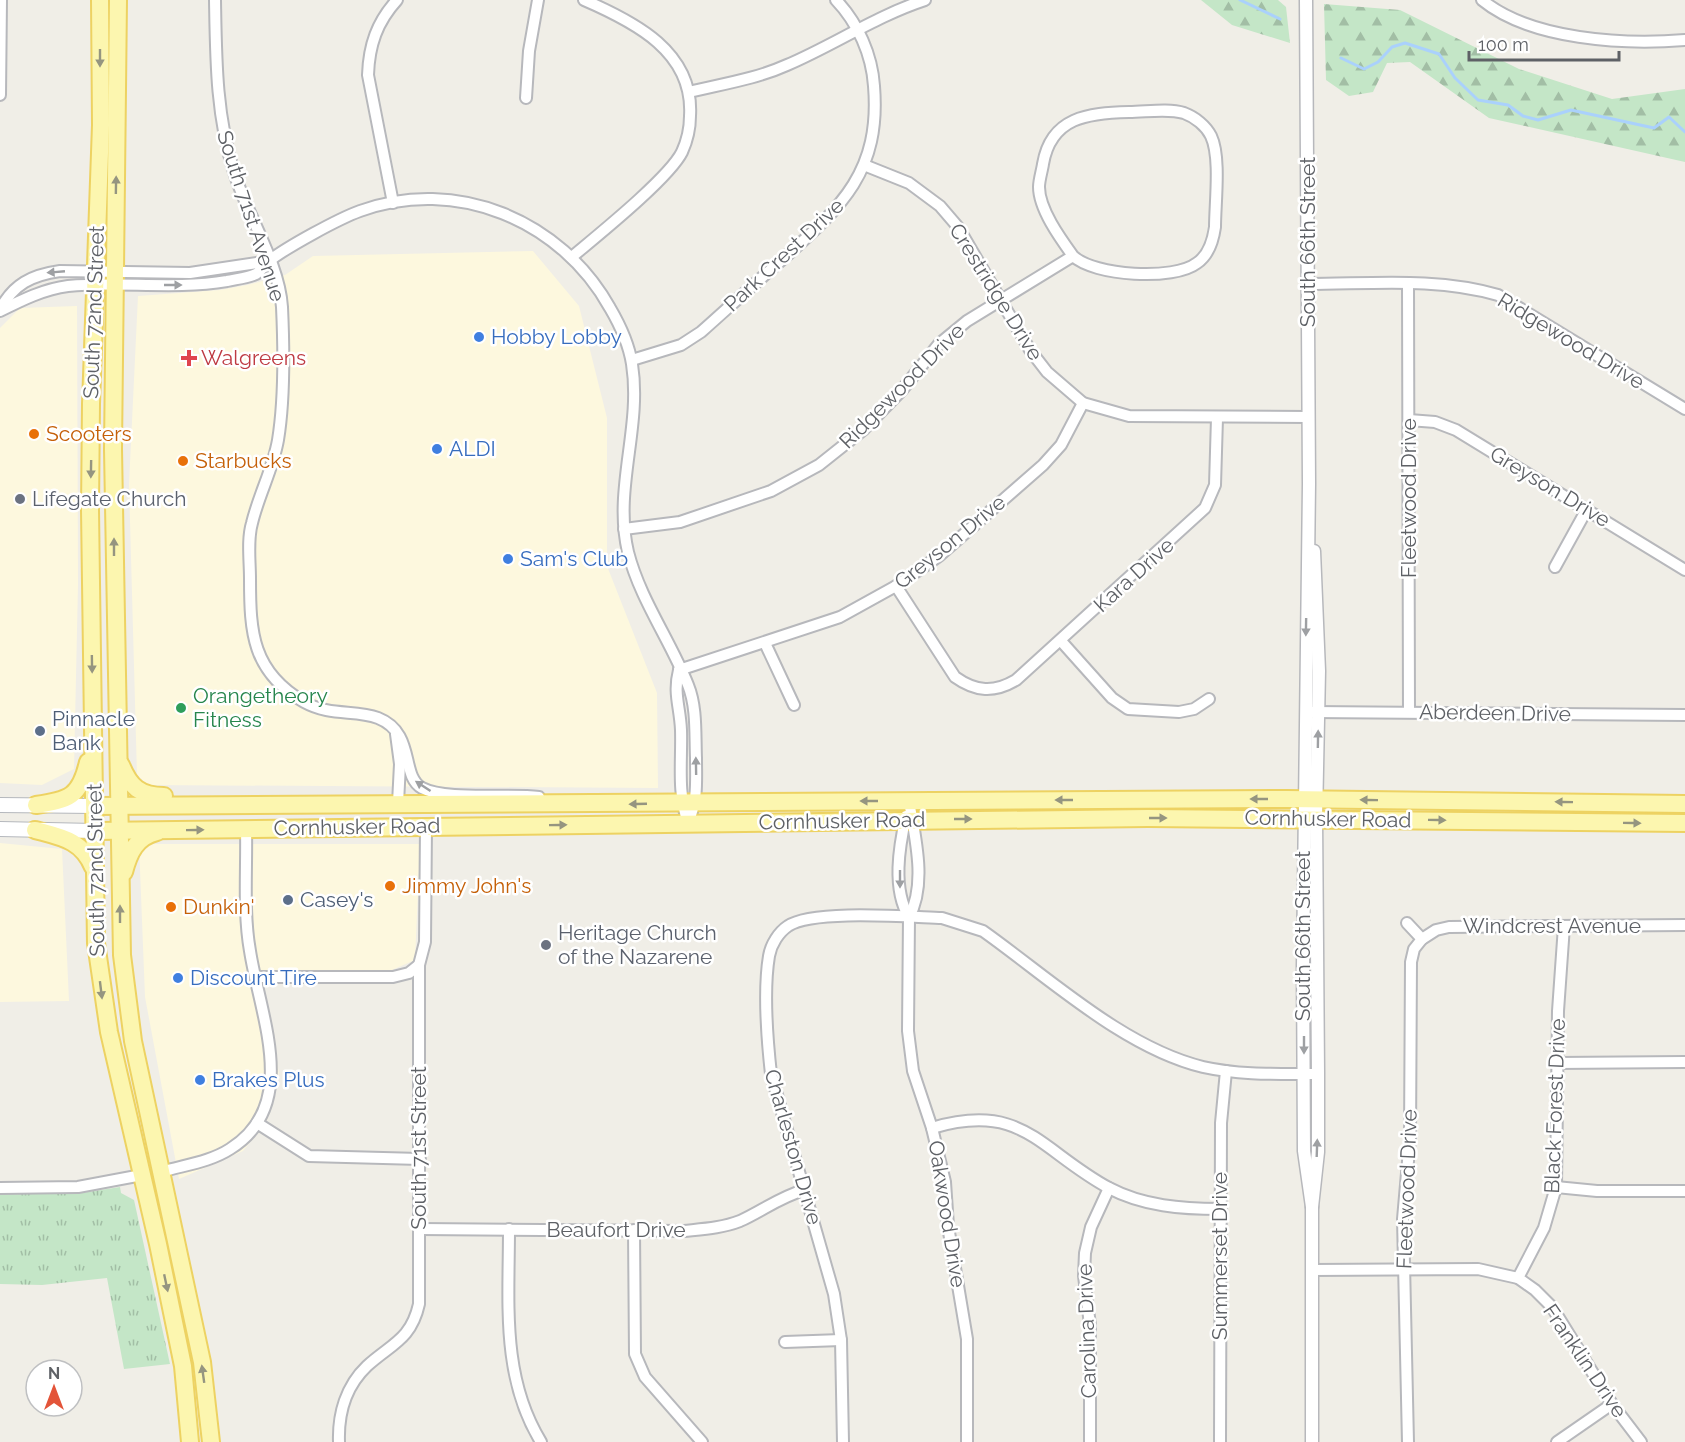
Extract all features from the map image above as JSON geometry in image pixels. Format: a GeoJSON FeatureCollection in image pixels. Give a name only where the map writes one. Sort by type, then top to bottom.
{"type":"FeatureCollection","features":[{"type":"Feature","properties":{"kind":"main road","name":"South 72nd Street"},"geometry":{"type":"LineString","coordinates":[[100,0],[101,125],[90,510],[95,871],[99,972],[108,1032],[142,1175],[183,1366],[190,1442]]}},
{"type":"Feature","properties":{"kind":"main road","name":"South 72nd Street"},"geometry":{"type":"LineString","coordinates":[[118,0],[113,449],[122,955],[128,1011],[202,1362],[211,1442]]}},
{"type":"Feature","properties":{"kind":"main road"},"geometry":{"type":"LineString","coordinates":[[36,806],[62,801],[76,792],[84,780],[93,735]]}},
{"type":"Feature","properties":{"kind":"main road"},"geometry":{"type":"LineString","coordinates":[[118,755],[130,784],[149,796],[354,795],[398,803]]}},
{"type":"Feature","properties":{"kind":"main road","name":"Cornhusker Road"},"geometry":{"type":"LineString","coordinates":[[0,805],[1311,799],[1685,804]]}},
{"type":"Feature","properties":{"kind":"main road"},"geometry":{"type":"LineString","coordinates":[[426,826],[430,819],[438,815],[523,814],[598,804]]}},
{"type":"Feature","properties":{"kind":"main road","name":"Cornhusker Road"},"geometry":{"type":"LineString","coordinates":[[0,829],[120,831],[909,820],[1309,819],[1685,824]]}},
{"type":"Feature","properties":{"kind":"main road"},"geometry":{"type":"LineString","coordinates":[[35,830],[78,844],[88,855],[95,871]]}},
{"type":"Feature","properties":{"kind":"main road"},"geometry":{"type":"LineString","coordinates":[[120,887],[128,856],[136,842],[152,833],[168,830]]}},
{"type":"Feature","properties":{"kind":"main road"},"geometry":{"type":"LineString","coordinates":[[108,1032],[130,1082],[148,1157],[161,1172]]}},
{"type":"Feature","properties":{"kind":"main road"},"geometry":{"type":"LineString","coordinates":[[142,1175],[148,1176],[154,1183],[174,1265],[188,1297]]}},
{"type":"Feature","properties":{"kind":"street"},"geometry":{"type":"LineString","coordinates":[[0,95],[1,0]]}},
{"type":"Feature","properties":{"kind":"street","name":"South 71st Avenue"},"geometry":{"type":"LineString","coordinates":[[215,0],[216,70],[222,130],[234,175],[270,261],[282,304],[282,411],[275,456],[250,535],[252,635],[262,661],[282,686],[293,695],[329,712],[378,718],[396,734],[407,749],[413,778],[418,786],[432,792],[522,795],[598,804]]}},
{"type":"Feature","properties":{"kind":"street"},"geometry":{"type":"LineString","coordinates":[[393,203],[368,75],[368,56],[376,31],[396,0]]}},
{"type":"Feature","properties":{"kind":"street"},"geometry":{"type":"LineString","coordinates":[[526,98],[529,51],[538,0]]}},
{"type":"Feature","properties":{"kind":"street"},"geometry":{"type":"LineString","coordinates":[[573,256],[666,174],[682,152],[690,128],[689,92],[681,71],[668,50],[648,33],[584,0]]}},
{"type":"Feature","properties":{"kind":"street","name":"Park Crest Drive"},"geometry":{"type":"LineString","coordinates":[[632,360],[666,351],[701,332],[831,216],[849,193],[864,165],[875,121],[875,98],[873,74],[857,30],[836,0]]}},
{"type":"Feature","properties":{"kind":"street"},"geometry":{"type":"LineString","coordinates":[[689,92],[749,78],[786,66],[902,8],[925,0]]}},
{"type":"Feature","properties":{"kind":"street","name":"South 66th Street"},"geometry":{"type":"LineString","coordinates":[[1306,0],[1309,417],[1306,712],[1311,799]]}},
{"type":"Feature","properties":{"kind":"street"},"geometry":{"type":"LineString","coordinates":[[1482,0],[1495,11],[1541,29],[1610,40],[1685,40]]}},
{"type":"Feature","properties":{"kind":"street"},"geometry":{"type":"LineString","coordinates":[[1169,111],[1184,113],[1197,120],[1211,136],[1215,148],[1214,240],[1199,262],[1171,274],[1094,268],[1073,256],[1047,213],[1039,187],[1049,139],[1071,122],[1101,112],[1169,111]]}},
{"type":"Feature","properties":{"kind":"street","name":"Crestridge Drive"},"geometry":{"type":"LineString","coordinates":[[864,165],[909,183],[940,206],[958,227],[1030,350],[1047,372],[1083,403],[1129,416],[1309,417]]}},
{"type":"Feature","properties":{"kind":"street"},"geometry":{"type":"LineString","coordinates":[[0,310],[15,288],[27,279],[60,271],[95,278],[214,283],[257,274],[270,261],[361,211],[423,198],[459,200],[496,210],[538,230],[573,256],[608,303],[620,324],[632,360],[635,408],[624,481],[624,529],[633,570],[688,686],[693,711],[687,823]]}},
{"type":"Feature","properties":{"kind":"street","name":"Ridgewood Drive"},"geometry":{"type":"LineString","coordinates":[[624,529],[680,522],[771,491],[819,465],[863,430],[902,390],[939,344],[967,321],[1073,256]]}},
{"type":"Feature","properties":{"kind":"street"},"geometry":{"type":"LineString","coordinates":[[0,310],[41,292],[95,278]]}},
{"type":"Feature","properties":{"kind":"street","name":"Ridgewood Drive"},"geometry":{"type":"LineString","coordinates":[[1308,284],[1468,286],[1498,295],[1685,409]]}},
{"type":"Feature","properties":{"kind":"street","name":"Fleetwood Drive"},"geometry":{"type":"LineString","coordinates":[[1408,284],[1408,712]]}},
{"type":"Feature","properties":{"kind":"street","name":"Greyson Drive"},"geometry":{"type":"LineString","coordinates":[[679,670],[840,616],[896,586],[939,556],[1043,465],[1061,445],[1083,403]]}},
{"type":"Feature","properties":{"kind":"street","name":"Kara Drive"},"geometry":{"type":"LineString","coordinates":[[896,586],[955,677],[968,687],[986,690],[1002,688],[1016,680],[1060,641],[1205,508],[1213,493],[1216,479],[1217,418]]}},
{"type":"Feature","properties":{"kind":"street","name":"Greyson Drive"},"geometry":{"type":"LineString","coordinates":[[1409,420],[1435,422],[1456,430],[1685,570]]}},
{"type":"Feature","properties":{"kind":"street","name":"South 66th Street"},"geometry":{"type":"LineString","coordinates":[[1309,484],[1317,605],[1319,712],[1309,819],[1304,1074],[1304,1151],[1312,1207]]}},
{"type":"Feature","properties":{"kind":"street"},"geometry":{"type":"LineString","coordinates":[[1555,567],[1587,509]]}},
{"type":"Feature","properties":{"kind":"street"},"geometry":{"type":"LineString","coordinates":[[1060,641],[1112,698],[1128,709],[1179,712],[1194,709],[1209,699]]}},
{"type":"Feature","properties":{"kind":"street"},"geometry":{"type":"LineString","coordinates":[[765,643],[794,705]]}},
{"type":"Feature","properties":{"kind":"street"},"geometry":{"type":"LineString","coordinates":[[679,670],[674,689],[688,802]]}},
{"type":"Feature","properties":{"kind":"street","name":"Aberdeen Drive"},"geometry":{"type":"LineString","coordinates":[[1306,712],[1685,715]]}},
{"type":"Feature","properties":{"kind":"street"},"geometry":{"type":"LineString","coordinates":[[396,734],[400,764],[398,803]]}},
{"type":"Feature","properties":{"kind":"street","name":"Oakwood Drive"},"geometry":{"type":"LineString","coordinates":[[909,801],[909,820],[917,845],[916,903],[909,917],[908,1031],[913,1071],[932,1128],[945,1182],[948,1226],[967,1339],[967,1442]]}},
{"type":"Feature","properties":{"kind":"street","name":"South 66th Street"},"geometry":{"type":"LineString","coordinates":[[1309,819],[1318,1074],[1318,1152],[1312,1207],[1312,1442]]}},
{"type":"Feature","properties":{"kind":"street","name":"Oakwood Drive"},"geometry":{"type":"LineString","coordinates":[[909,820],[900,845],[900,903],[909,917]]}},
{"type":"Feature","properties":{"kind":"street","name":"South 71st Street"},"geometry":{"type":"LineString","coordinates":[[339,1442],[342,1408],[352,1384],[368,1365],[400,1342],[416,1318],[418,1304],[419,965],[425,942],[426,826]]}},
{"type":"Feature","properties":{"kind":"street"},"geometry":{"type":"LineString","coordinates":[[161,1172],[212,1158],[230,1150],[245,1138],[257,1123],[270,1093],[272,1071],[248,941],[246,828]]}},
{"type":"Feature","properties":{"kind":"street","name":"Charleston Drive"},"geometry":{"type":"LineString","coordinates":[[843,1442],[841,1340],[834,1294],[771,1074],[767,1041],[769,954],[778,936],[789,925],[803,919],[817,917],[942,918],[983,930],[1128,1036],[1180,1060],[1226,1071],[1318,1074]]}},
{"type":"Feature","properties":{"kind":"street"},"geometry":{"type":"LineString","coordinates":[[1407,923],[1422,939]]}},
{"type":"Feature","properties":{"kind":"street","name":"Windcrest Avenue"},"geometry":{"type":"LineString","coordinates":[[1422,939],[1436,930],[1449,927],[1685,925]]}},
{"type":"Feature","properties":{"kind":"street","name":"Black Forest Drive"},"geometry":{"type":"LineString","coordinates":[[1518,1278],[1544,1228],[1556,1187],[1556,1063],[1564,926]]}},
{"type":"Feature","properties":{"kind":"street","name":"Fleetwood Drive"},"geometry":{"type":"LineString","coordinates":[[1407,1442],[1403,1219],[1410,1138],[1410,983],[1414,949],[1422,939]]}},
{"type":"Feature","properties":{"kind":"street"},"geometry":{"type":"LineString","coordinates":[[255,977],[393,977],[409,973],[419,965]]}},
{"type":"Feature","properties":{"kind":"street"},"geometry":{"type":"LineString","coordinates":[[1556,1063],[1685,1062]]}},
{"type":"Feature","properties":{"kind":"street","name":"Summerset Drive"},"geometry":{"type":"LineString","coordinates":[[1220,1442],[1221,1123],[1226,1071]]}},
{"type":"Feature","properties":{"kind":"street"},"geometry":{"type":"LineString","coordinates":[[932,1128],[957,1121],[981,1119],[1004,1122],[1028,1134],[1109,1188],[1159,1205],[1192,1210],[1220,1209]]}},
{"type":"Feature","properties":{"kind":"street"},"geometry":{"type":"LineString","coordinates":[[257,1123],[301,1152],[319,1158],[420,1159]]}},
{"type":"Feature","properties":{"kind":"street"},"geometry":{"type":"LineString","coordinates":[[0,1188],[78,1187],[142,1175]]}},
{"type":"Feature","properties":{"kind":"street"},"geometry":{"type":"LineString","coordinates":[[1556,1187],[1597,1191],[1685,1191]]}},
{"type":"Feature","properties":{"kind":"street","name":"Carolina Drive"},"geometry":{"type":"LineString","coordinates":[[1090,1442],[1090,1325],[1084,1276],[1085,1254],[1090,1227],[1109,1188]]}},
{"type":"Feature","properties":{"kind":"street","name":"Beaufort Drive"},"geometry":{"type":"LineString","coordinates":[[420,1229],[712,1228],[740,1221],[779,1198],[804,1190]]}},
{"type":"Feature","properties":{"kind":"street"},"geometry":{"type":"LineString","coordinates":[[509,1229],[510,1321],[515,1383],[530,1423],[541,1442]]}},
{"type":"Feature","properties":{"kind":"street"},"geometry":{"type":"LineString","coordinates":[[634,1230],[635,1354],[645,1377],[702,1442]]}},
{"type":"Feature","properties":{"kind":"street","name":"Franklin Drive"},"geometry":{"type":"LineString","coordinates":[[1312,1270],[1478,1269],[1518,1278],[1535,1290],[1552,1307],[1612,1404],[1641,1442]]}},
{"type":"Feature","properties":{"kind":"street"},"geometry":{"type":"LineString","coordinates":[[785,1342],[841,1340]]}},
{"type":"Feature","properties":{"kind":"street"},"geometry":{"type":"LineString","coordinates":[[1557,1442],[1612,1404]]}},
{"type":"Feature","properties":{"kind":"shaded area"},"geometry":{"type":"Polygon","coordinates":[[[533,251],[579,306],[607,418],[607,566],[657,693],[658,788],[148,785],[137,775],[129,484],[138,296],[220,290],[247,285],[285,275],[313,256],[533,251]]]}},
{"type":"Feature","properties":{"kind":"shaded area"},"geometry":{"type":"Polygon","coordinates":[[[77,306],[78,584],[74,769],[42,785],[0,783],[0,328],[20,308],[77,306]]]}},
{"type":"Feature","properties":{"kind":"shaded area"},"geometry":{"type":"Polygon","coordinates":[[[0,843],[62,849],[69,1001],[0,1002],[0,843]]]}},
{"type":"Feature","properties":{"kind":"shaded area"},"geometry":{"type":"Polygon","coordinates":[[[139,844],[420,844],[415,960],[385,973],[260,974],[279,1073],[267,1121],[243,1151],[179,1179],[145,997],[139,844]]]}},
{"type":"Feature","properties":{"kind":"green space"},"geometry":{"type":"Polygon","coordinates":[[[1201,0],[1278,0],[1286,7],[1290,43],[1232,25],[1201,0]]]}},
{"type":"Feature","properties":{"kind":"green space"},"geometry":{"type":"Polygon","coordinates":[[[1324,4],[1400,10],[1519,69],[1612,99],[1685,89],[1685,162],[1489,118],[1410,62],[1387,63],[1373,92],[1349,96],[1326,80],[1324,4]]]}},
{"type":"Feature","properties":{"kind":"green space"},"geometry":{"type":"Polygon","coordinates":[[[120,1187],[121,1193],[134,1200],[170,1364],[124,1369],[107,1278],[42,1285],[0,1284],[0,1194],[75,1194],[120,1187]]]}},
{"type":"Feature","properties":{"kind":"waterway"},"geometry":{"type":"LineString","coordinates":[[1240,0],[1280,19]]}},
{"type":"Feature","properties":{"kind":"waterway"},"geometry":{"type":"LineString","coordinates":[[1341,58],[1364,69],[1378,62],[1392,47],[1405,43],[1439,54],[1455,78],[1478,100],[1508,105],[1523,116],[1538,120],[1571,110],[1654,128],[1669,117],[1685,132]]}},
{"type":"Feature","properties":{"kind":"place","name":"Hobby Lobby"},"geometry":{"type":"Point","coordinates":[479,337]}},
{"type":"Feature","properties":{"kind":"place","name":"Walgreens"},"geometry":{"type":"Point","coordinates":[189,358]}},
{"type":"Feature","properties":{"kind":"place","name":"Scooters"},"geometry":{"type":"Point","coordinates":[34,434]}},
{"type":"Feature","properties":{"kind":"place","name":"ALDI"},"geometry":{"type":"Point","coordinates":[437,449]}},
{"type":"Feature","properties":{"kind":"place","name":"Starbucks"},"geometry":{"type":"Point","coordinates":[183,461]}},
{"type":"Feature","properties":{"kind":"place","name":"Lifegate Church"},"geometry":{"type":"Point","coordinates":[20,499]}},
{"type":"Feature","properties":{"kind":"place","name":"Sam's Club"},"geometry":{"type":"Point","coordinates":[508,559]}},
{"type":"Feature","properties":{"kind":"place","name":"Orangetheory Fitness"},"geometry":{"type":"Point","coordinates":[181,708]}},
{"type":"Feature","properties":{"kind":"place","name":"Pinnacle Bank"},"geometry":{"type":"Point","coordinates":[40,731]}},
{"type":"Feature","properties":{"kind":"place","name":"Jimmy John's"},"geometry":{"type":"Point","coordinates":[390,886]}},
{"type":"Feature","properties":{"kind":"place","name":"Casey's"},"geometry":{"type":"Point","coordinates":[288,900]}},
{"type":"Feature","properties":{"kind":"place","name":"Dunkin'"},"geometry":{"type":"Point","coordinates":[171,907]}},
{"type":"Feature","properties":{"kind":"place","name":"Heritage Church of the Nazarene"},"geometry":{"type":"Point","coordinates":[546,945]}},
{"type":"Feature","properties":{"kind":"place","name":"Discount Tire"},"geometry":{"type":"Point","coordinates":[178,978]}},
{"type":"Feature","properties":{"kind":"place","name":"Brakes Plus"},"geometry":{"type":"Point","coordinates":[200,1080]}}]}
